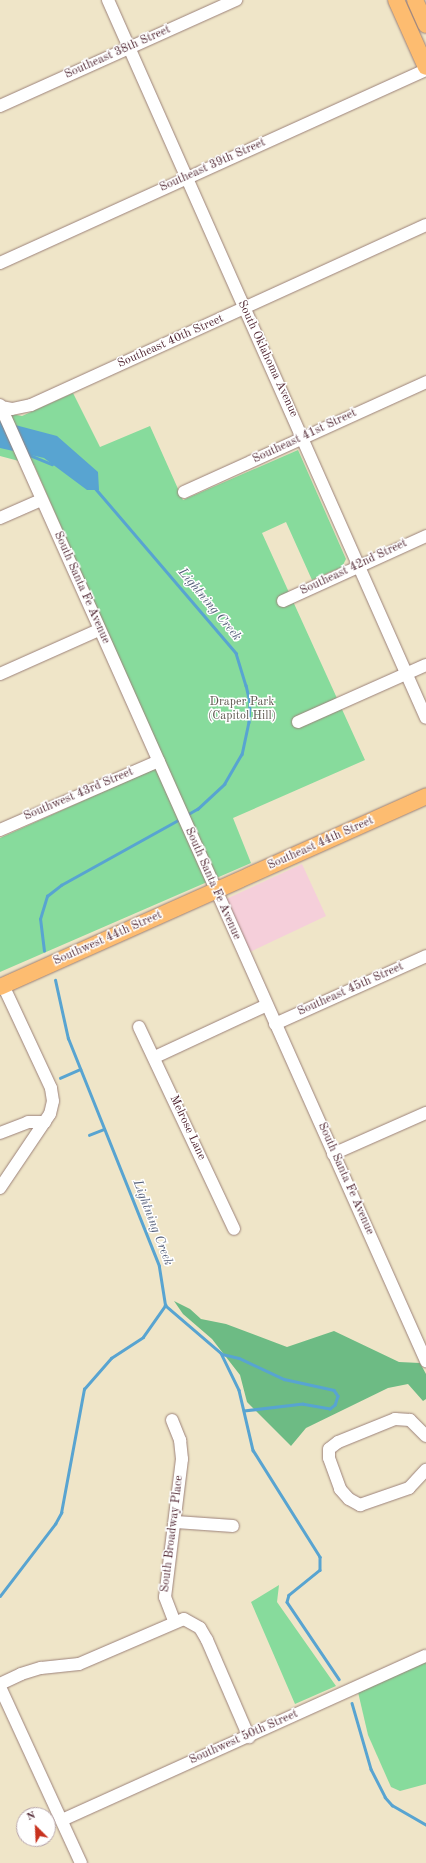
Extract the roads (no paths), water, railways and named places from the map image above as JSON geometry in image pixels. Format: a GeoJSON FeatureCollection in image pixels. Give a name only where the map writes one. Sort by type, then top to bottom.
{"type":"FeatureCollection","features":[{"type":"Feature","properties":{"kind":"main road"},"geometry":{"type":"LineString","coordinates":[[396,0],[426,68]]}},
{"type":"Feature","properties":{"kind":"main road"},"geometry":{"type":"LineString","coordinates":[[415,0],[426,25]]}},
{"type":"Feature","properties":{"kind":"main road","name":"Southeast 44th Street"},"geometry":{"type":"LineString","coordinates":[[215,892],[426,796]]}},
{"type":"Feature","properties":{"kind":"main road","name":"Southwest 44th Street"},"geometry":{"type":"LineString","coordinates":[[2,986],[215,892]]}},
{"type":"Feature","properties":{"kind":"street","name":"South Oklahoma Avenue"},"geometry":{"type":"LineString","coordinates":[[108,0],[243,309],[303,437],[358,567],[426,718]]}},
{"type":"Feature","properties":{"kind":"street","name":"Southeast 38th Street"},"geometry":{"type":"LineString","coordinates":[[0,106],[236,0]]}},
{"type":"Feature","properties":{"kind":"street","name":"Southeast 39th Street"},"geometry":{"type":"LineString","coordinates":[[0,263],[426,68]]}},
{"type":"Feature","properties":{"kind":"street","name":"Southeast 40th Street"},"geometry":{"type":"LineString","coordinates":[[0,406],[12,409],[31,406],[426,225]]}},
{"type":"Feature","properties":{"kind":"street","name":"Southeast 41st Street"},"geometry":{"type":"LineString","coordinates":[[184,492],[426,382]]}},
{"type":"Feature","properties":{"kind":"street","name":"South Santa Fe Avenue"},"geometry":{"type":"LineString","coordinates":[[0,406],[99,630],[159,761],[215,892],[334,1154],[426,1362]]}},
{"type":"Feature","properties":{"kind":"street"},"geometry":{"type":"LineString","coordinates":[[0,518],[41,500]]}},
{"type":"Feature","properties":{"kind":"street","name":"Southeast 42nd Street"},"geometry":{"type":"LineString","coordinates":[[283,601],[426,536]]}},
{"type":"Feature","properties":{"kind":"street"},"geometry":{"type":"LineString","coordinates":[[0,674],[99,630]]}},
{"type":"Feature","properties":{"kind":"street"},"geometry":{"type":"LineString","coordinates":[[298,722],[426,665]]}},
{"type":"Feature","properties":{"kind":"street","name":"Southwest 43rd Street"},"geometry":{"type":"LineString","coordinates":[[0,830],[159,761]]}},
{"type":"Feature","properties":{"kind":"street","name":"Southeast 45th Street"},"geometry":{"type":"LineString","coordinates":[[275,1024],[426,956]]}},
{"type":"Feature","properties":{"kind":"street"},"geometry":{"type":"LineString","coordinates":[[0,1188],[45,1122],[52,1105],[51,1088],[2,986]]}},
{"type":"Feature","properties":{"kind":"street"},"geometry":{"type":"LineString","coordinates":[[155,1057],[267,1005]]}},
{"type":"Feature","properties":{"kind":"street","name":"Melrose Lane"},"geometry":{"type":"LineString","coordinates":[[139,1027],[155,1057],[234,1229]]}},
{"type":"Feature","properties":{"kind":"street"},"geometry":{"type":"LineString","coordinates":[[334,1154],[426,1113]]}},
{"type":"Feature","properties":{"kind":"street"},"geometry":{"type":"LineString","coordinates":[[0,1133],[28,1122],[45,1122]]}},
{"type":"Feature","properties":{"kind":"street","name":"South Broadway Place"},"geometry":{"type":"LineString","coordinates":[[172,1420],[180,1440],[182,1459],[176,1522],[165,1597],[174,1621]]}},
{"type":"Feature","properties":{"kind":"street"},"geometry":{"type":"LineString","coordinates":[[426,1436],[410,1420],[395,1420],[362,1431],[338,1442],[330,1449],[329,1458],[340,1489],[349,1499],[360,1505],[409,1488],[426,1470]]}},
{"type":"Feature","properties":{"kind":"street"},"geometry":{"type":"LineString","coordinates":[[176,1522],[233,1526]]}},
{"type":"Feature","properties":{"kind":"street"},"geometry":{"type":"LineString","coordinates":[[81,1863],[0,1686],[21,1674],[41,1668],[80,1664],[114,1651],[174,1621],[184,1619],[200,1628],[249,1737]]}},
{"type":"Feature","properties":{"kind":"street","name":"Southwest 50th Street"},"geometry":{"type":"LineString","coordinates":[[62,1820],[426,1656]]}},
{"type":"Feature","properties":{"kind":"water"},"geometry":{"type":"Polygon","coordinates":[[[0,421],[57,436],[98,472],[99,490],[87,490],[44,458],[0,448],[0,421]]]}},
{"type":"Feature","properties":{"kind":"waterway","name":"Lightning Creek"},"geometry":{"type":"LineString","coordinates":[[27,454],[52,464]]}},
{"type":"Feature","properties":{"kind":"waterway","name":"Lightning Creek"},"geometry":{"type":"LineString","coordinates":[[96,489],[236,653],[246,685],[250,703],[249,722],[242,754],[225,784],[198,809],[186,816]]}},
{"type":"Feature","properties":{"kind":"waterway","name":"Lightning Creek"},"geometry":{"type":"LineString","coordinates":[[44,951],[40,919],[47,896],[61,885],[180,819]]}},
{"type":"Feature","properties":{"kind":"waterway","name":"Lightning Creek"},"geometry":{"type":"LineString","coordinates":[[0,1596],[55,1524],[61,1513],[84,1389],[111,1358],[143,1337],[165,1305],[159,1266],[68,1039],[55,980]]}},
{"type":"Feature","properties":{"kind":"waterway"},"geometry":{"type":"LineString","coordinates":[[60,1078],[80,1069]]}},
{"type":"Feature","properties":{"kind":"waterway"},"geometry":{"type":"LineString","coordinates":[[89,1135],[104,1129]]}},
{"type":"Feature","properties":{"kind":"waterway"},"geometry":{"type":"LineString","coordinates":[[165,1305],[221,1353],[239,1390],[253,1450],[320,1557],[320,1570],[289,1595],[287,1602],[339,1679]]}},
{"type":"Feature","properties":{"kind":"waterway"},"geometry":{"type":"LineString","coordinates":[[222,1354],[239,1358],[284,1379],[334,1390],[338,1396],[335,1405],[330,1409],[303,1404],[244,1411]]}},
{"type":"Feature","properties":{"kind":"waterway"},"geometry":{"type":"LineString","coordinates":[[352,1703],[371,1769],[385,1797],[392,1805],[426,1825]]}},
{"type":"Feature","properties":{"kind":"park label","name":"Draper Park (Capitol Hill)"},"geometry":{"type":"Point","coordinates":[242,710]}}]}
